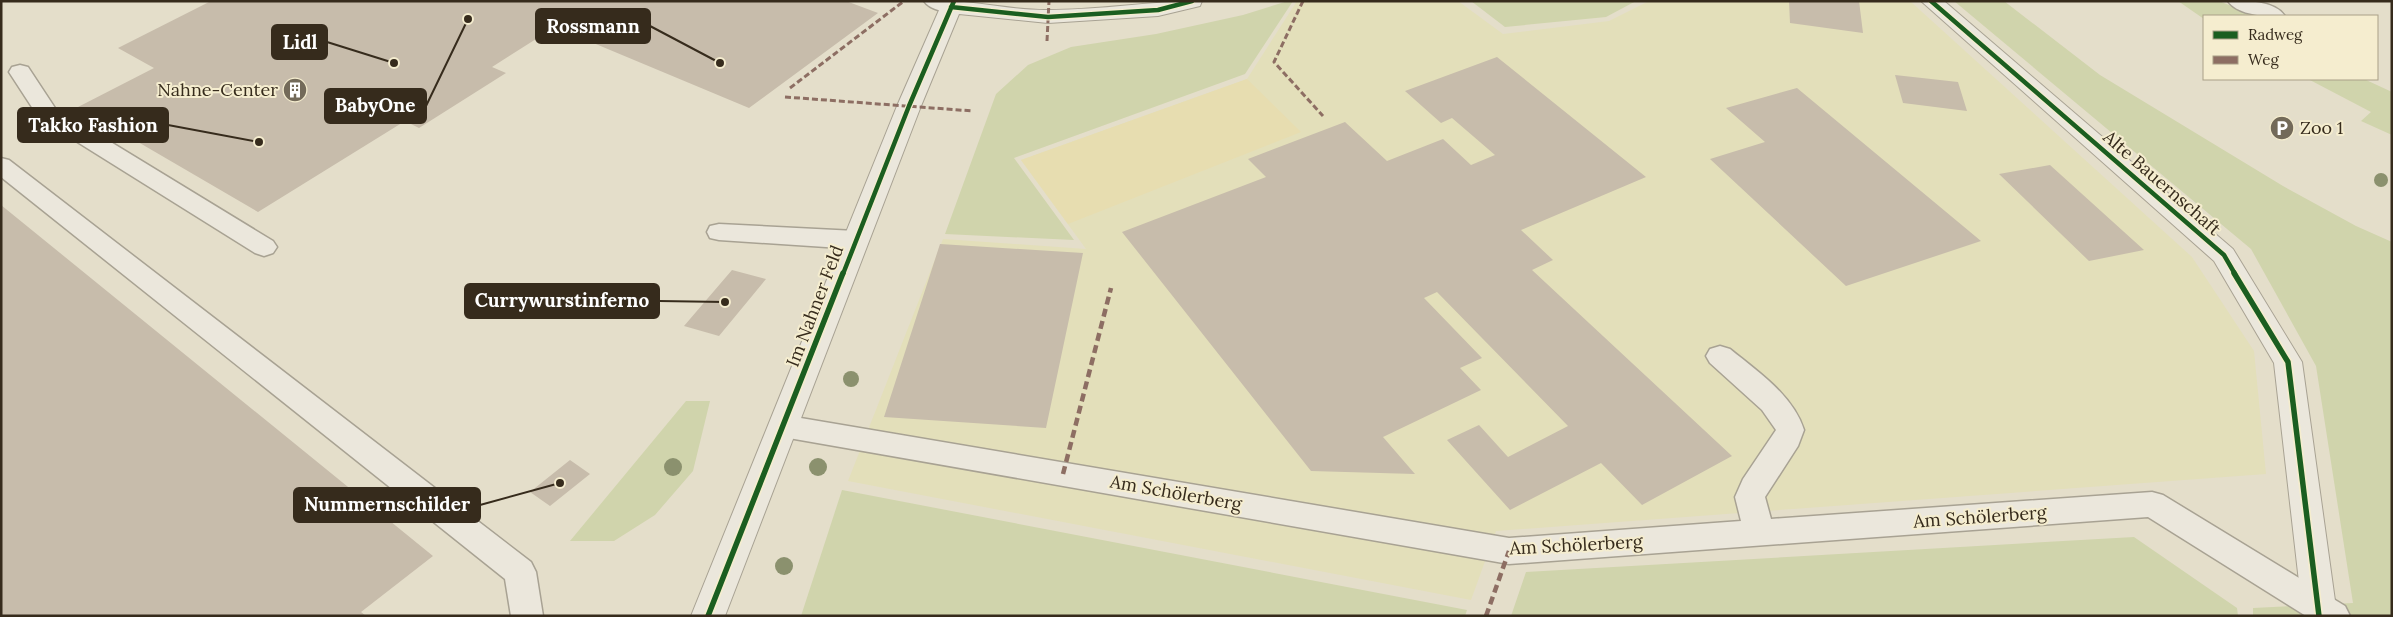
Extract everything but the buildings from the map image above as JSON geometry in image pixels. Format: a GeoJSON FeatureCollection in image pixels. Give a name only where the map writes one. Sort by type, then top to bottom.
{"type":"FeatureCollection","features":[{"type":"Feature","properties":{"kind":"street"},"geometry":{"type":"LineString","coordinates":[[948,3],[1048,17],[1158,10],[1192,1]]}},
{"type":"Feature","properties":{"kind":"street","name":"Alte Bauernschaft"},"geometry":{"type":"LineString","coordinates":[[1931,1],[2224,255],[2288,362],[2324,613]]}},
{"type":"Feature","properties":{"kind":"street","name":"Im Nahner Feld"},"geometry":{"type":"LineString","coordinates":[[708,616],[948,3]]}},
{"type":"Feature","properties":{"kind":"lane"},"geometry":{"type":"LineString","coordinates":[[2238,1],[2273,15]]}},
{"type":"Feature","properties":{"kind":"lane"},"geometry":{"type":"LineString","coordinates":[[20,72],[47,113],[264,247]]}},
{"type":"Feature","properties":{"kind":"lane"},"geometry":{"type":"LineString","coordinates":[[1,165],[520,572],[527,616]]}},
{"type":"Feature","properties":{"kind":"lane"},"geometry":{"type":"LineString","coordinates":[[719,232],[856,240]]}},
{"type":"Feature","properties":{"kind":"lane"},"geometry":{"type":"LineString","coordinates":[[1720,356],[1779,409],[1790,430],[1788,438],[1754,488],[1750,497],[1759,533]]}},
{"type":"Feature","properties":{"kind":"lane","name":"Am Schölerberg"},"geometry":{"type":"LineString","coordinates":[[783,426],[1509,550],[2152,504],[2324,613]]}},
{"type":"Feature","properties":{"kind":"shaded area"},"geometry":{"type":"Polygon","coordinates":[[[1297,1],[1458,1],[1503,34],[1609,21],[1649,1],[1910,1],[2192,257],[2254,351],[2266,474],[1496,531],[1471,600],[848,481],[943,239],[1086,249],[1021,160],[1247,79],[1297,1]]]}},
{"type":"Feature","properties":{"kind":"green space"},"geometry":{"type":"Polygon","coordinates":[[[1293,1],[1245,74],[1014,158],[1074,240],[945,234],[996,94],[1028,65],[1071,47],[1156,34],[1243,15],[1293,1]]]}},
{"type":"Feature","properties":{"kind":"green space"},"geometry":{"type":"Polygon","coordinates":[[[1471,1],[1636,1],[1606,17],[1505,27],[1471,1]]]}},
{"type":"Feature","properties":{"kind":"green space"},"geometry":{"type":"Polygon","coordinates":[[[1954,1],[2004,1],[2100,75],[2283,186],[2356,226],[2392,242],[2392,616],[2253,616],[2253,608],[2353,603],[2316,366],[2251,249],[1954,1]]]}},
{"type":"Feature","properties":{"kind":"green space"},"geometry":{"type":"Polygon","coordinates":[[[2178,1],[2219,1],[2254,15],[2203,15],[2203,18],[2178,1]]]}},
{"type":"Feature","properties":{"kind":"green space"},"geometry":{"type":"Polygon","coordinates":[[[2310,80],[2366,80],[2392,92],[2392,135],[2361,121],[2371,112],[2310,80]]]}},
{"type":"Feature","properties":{"kind":"green space"},"geometry":{"type":"Polygon","coordinates":[[[686,401],[710,401],[693,471],[655,515],[614,541],[570,541],[686,401]]]}},
{"type":"Feature","properties":{"kind":"green space"},"geometry":{"type":"Polygon","coordinates":[[[842,490],[1467,610],[1465,616],[801,616],[842,490]]]}},
{"type":"Feature","properties":{"kind":"green space"},"geometry":{"type":"Polygon","coordinates":[[[2134,537],[2237,608],[2238,616],[1511,616],[1526,572],[2134,537]]]}},
{"type":"Feature","properties":{"kind":"sand"},"geometry":{"type":"Polygon","coordinates":[[[1247,79],[1301,132],[1068,224],[1021,160],[1247,79]]]}},
{"type":"Feature","properties":{"kind":"marked path"},"geometry":{"type":"LineString","coordinates":[[790,88],[904,1]]}},
{"type":"Feature","properties":{"kind":"marked path"},"geometry":{"type":"LineString","coordinates":[[1047,41],[1049,1]]}},
{"type":"Feature","properties":{"kind":"marked path"},"geometry":{"type":"LineString","coordinates":[[1303,1],[1274,62],[1323,116]]}},
{"type":"Feature","properties":{"kind":"marked path"},"geometry":{"type":"LineString","coordinates":[[785,97],[973,111]]}},
{"type":"Feature","properties":{"kind":"marked path"},"geometry":{"type":"LineString","coordinates":[[1063,474],[1111,288]]}},
{"type":"Feature","properties":{"kind":"marked path"},"geometry":{"type":"LineString","coordinates":[[1486,616],[1509,551]]}},
{"type":"Feature","properties":{"kind":"cycle path"},"geometry":{"type":"LineString","coordinates":[[708,616],[909,106],[954,1]]}},
{"type":"Feature","properties":{"kind":"cycle path"},"geometry":{"type":"LineString","coordinates":[[951,7],[1048,17],[1158,10],[1192,1]]}},
{"type":"Feature","properties":{"kind":"cycle path"},"geometry":{"type":"LineString","coordinates":[[1931,1],[2224,255],[2288,362],[2319,616]]}},
{"type":"Feature","properties":{"kind":"place","name":"BabyOne"},"geometry":{"type":"Point","coordinates":[468,19]}},
{"type":"Feature","properties":{"kind":"place","name":"Lidl"},"geometry":{"type":"Point","coordinates":[394,63]}},
{"type":"Feature","properties":{"kind":"place","name":"Rossmann"},"geometry":{"type":"Point","coordinates":[720,63]}},
{"type":"Feature","properties":{"kind":"place","name":"Nahne-Center"},"geometry":{"type":"Point","coordinates":[295,90]}},
{"type":"Feature","properties":{"kind":"place","name":"Zoo 1"},"geometry":{"type":"Point","coordinates":[2282,128]}},
{"type":"Feature","properties":{"kind":"place","name":"Takko Fashion"},"geometry":{"type":"Point","coordinates":[259,142]}},
{"type":"Feature","properties":{"kind":"place","name":"Currywurstinferno"},"geometry":{"type":"Point","coordinates":[725,302]}},
{"type":"Feature","properties":{"kind":"place","name":"Nummernschilder"},"geometry":{"type":"Point","coordinates":[560,483]}}]}
